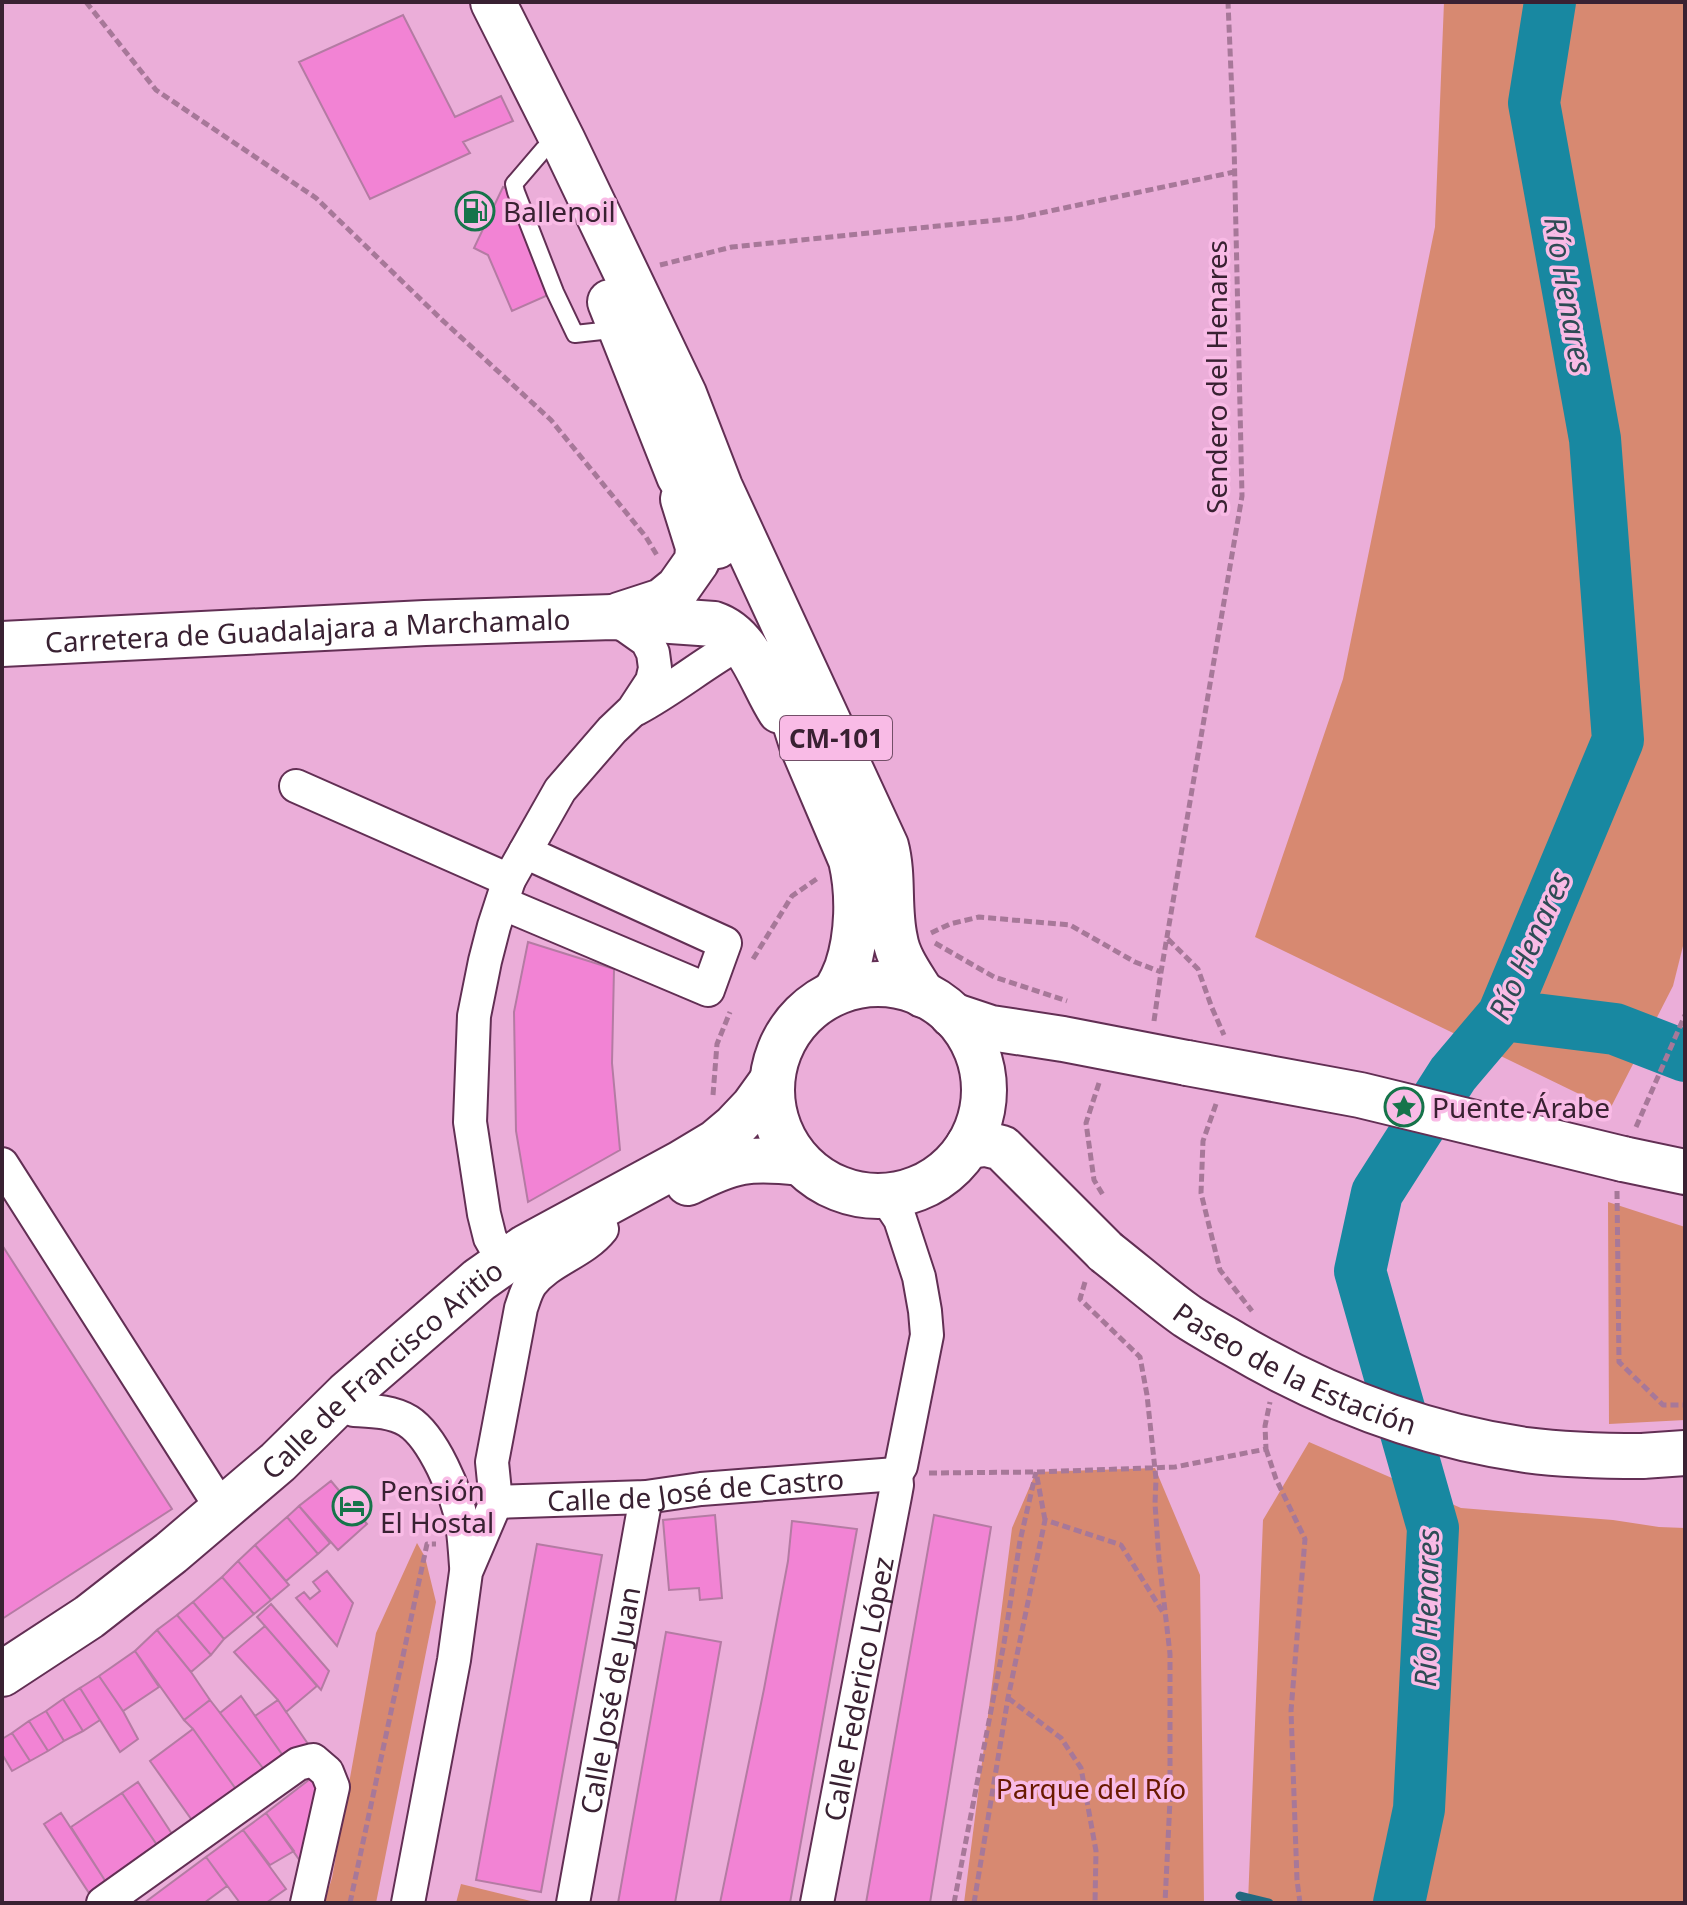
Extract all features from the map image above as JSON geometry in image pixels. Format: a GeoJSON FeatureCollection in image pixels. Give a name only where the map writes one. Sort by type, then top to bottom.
{"type":"FeatureCollection","features":[{"type":"Feature","properties":{"kind":"main road","name":"CM-101"},"geometry":{"type":"LineString","coordinates":[[493,2],[554,145],[679,476],[732,575],[783,685],[802,745],[851,860],[855,877],[855,919],[847,968],[836,991]]}},
{"type":"Feature","properties":{"kind":"main road","name":"CM-101"},"geometry":{"type":"LineString","coordinates":[[554,145],[626,273],[684,394],[720,487],[886,846],[890,862],[895,942],[907,969],[938,1005]]}},
{"type":"Feature","properties":{"kind":"main road"},"geometry":{"type":"LineString","coordinates":[[613,617],[662,601],[678,588],[697,561],[698,547],[679,476]]}},
{"type":"Feature","properties":{"kind":"main road"},"geometry":{"type":"LineString","coordinates":[[613,617],[724,627],[748,653],[802,745]]}},
{"type":"Feature","properties":{"kind":"main road","name":"Carretera de Guadalajara a Marchamalo"},"geometry":{"type":"LineString","coordinates":[[2,644],[613,617]]}},
{"type":"Feature","properties":{"kind":"main road"},"geometry":{"type":"LineString","coordinates":[[880,983],[914,989],[938,1005],[967,1031],[981,1062],[984,1096],[968,1146],[959,1159],[933,1181],[899,1194],[877,1195],[863,1195],[829,1184],[800,1163],[780,1132],[773,1108],[771,1082],[775,1062],[790,1029],[816,1004],[836,991],[857,986],[880,983]]}},
{"type":"Feature","properties":{"kind":"main road"},"geometry":{"type":"LineString","coordinates":[[938,1005],[991,1028],[1187,1054],[1360,1095],[1620,1172],[1685,1172]]}},
{"type":"Feature","properties":{"kind":"main road","name":"Calle de Francisco Aritio"},"geometry":{"type":"LineString","coordinates":[[2,1674],[89,1617],[171,1553],[278,1462],[347,1394],[503,1261],[716,1142],[753,1107],[771,1082]]}},
{"type":"Feature","properties":{"kind":"main road","name":"Paseo de la Estación"},"geometry":{"type":"LineString","coordinates":[[968,1146],[986,1144],[1002,1148],[1106,1252],[1188,1316],[1287,1374],[1364,1408],[1488,1443],[1566,1454],[1642,1456],[1685,1453]]}},
{"type":"Feature","properties":{"kind":"main road"},"geometry":{"type":"LineString","coordinates":[[278,1462],[331,1429],[511,1279],[548,1257],[720,1167],[742,1160],[800,1163]]}},
{"type":"Feature","properties":{"kind":"street"},"geometry":{"type":"LineString","coordinates":[[503,1261],[490,1238],[484,1214],[470,1122],[474,1016],[494,926],[506,891],[525,852],[560,790],[633,710],[652,681],[655,668],[647,641],[613,617]]}},
{"type":"Feature","properties":{"kind":"street"},"geometry":{"type":"LineString","coordinates":[[633,710],[654,700],[740,643]]}},
{"type":"Feature","properties":{"kind":"street"},"geometry":{"type":"LineString","coordinates":[[296,786],[708,990],[725,943],[525,852]]}},
{"type":"Feature","properties":{"kind":"street"},"geometry":{"type":"LineString","coordinates":[[2,1164],[222,1509]]}},
{"type":"Feature","properties":{"kind":"street","name":"Calle Federico López"},"geometry":{"type":"LineString","coordinates":[[817,1903],[895,1496],[896,1474],[901,1466],[927,1335],[919,1277],[900,1219],[888,1201],[877,1195]]}},
{"type":"Feature","properties":{"kind":"street"},"geometry":{"type":"LineString","coordinates":[[465,1558],[496,1502],[492,1462],[521,1308],[527,1292],[541,1274],[588,1243],[602,1229]]}},
{"type":"Feature","properties":{"kind":"street"},"geometry":{"type":"LineString","coordinates":[[354,1410],[376,1411],[398,1417],[419,1430],[451,1485],[462,1520],[465,1558],[454,1660],[408,1903]]}},
{"type":"Feature","properties":{"kind":"street","name":"Calle de José de Castro"},"geometry":{"type":"LineString","coordinates":[[496,1502],[646,1497],[701,1489],[896,1474]]}},
{"type":"Feature","properties":{"kind":"street","name":"Calle José de Juan"},"geometry":{"type":"LineString","coordinates":[[573,1903],[646,1497]]}},
{"type":"Feature","properties":{"kind":"street"},"geometry":{"type":"LineString","coordinates":[[103,1903],[298,1764],[313,1760],[327,1772],[333,1787],[307,1903]]}},
{"type":"Feature","properties":{"kind":"path"},"geometry":{"type":"LineString","coordinates":[[86,2],[156,90],[316,198],[551,420],[646,537],[678,588]]}},
{"type":"Feature","properties":{"kind":"path","name":"Sendero del Henares"},"geometry":{"type":"LineString","coordinates":[[1187,1054],[1161,972],[1242,496],[1228,2]]}},
{"type":"Feature","properties":{"kind":"path"},"geometry":{"type":"LineString","coordinates":[[626,273],[732,247],[1017,218],[1234,172]]}},
{"type":"Feature","properties":{"kind":"path"},"geometry":{"type":"LineString","coordinates":[[747,970],[792,896],[851,860]]}},
{"type":"Feature","properties":{"kind":"path"},"geometry":{"type":"LineString","coordinates":[[923,937],[950,924],[979,917],[1070,925],[1135,962],[1161,972]]}},
{"type":"Feature","properties":{"kind":"path"},"geometry":{"type":"LineString","coordinates":[[1167,938],[1198,969],[1225,1033],[1187,1054]]}},
{"type":"Feature","properties":{"kind":"path"},"geometry":{"type":"LineString","coordinates":[[943,956],[935,942],[994,977],[1069,1001]]}},
{"type":"Feature","properties":{"kind":"path"},"geometry":{"type":"LineString","coordinates":[[713,1101],[717,1044],[735,1000]]}},
{"type":"Feature","properties":{"kind":"path"},"geometry":{"type":"LineString","coordinates":[[1685,1015],[1620,1172],[1619,1362],[1663,1405],[1685,1405]]}},
{"type":"Feature","properties":{"kind":"path"},"geometry":{"type":"LineString","coordinates":[[1102,1073],[1086,1123],[1094,1180],[1109,1206]]}},
{"type":"Feature","properties":{"kind":"path"},"geometry":{"type":"LineString","coordinates":[[1218,1097],[1203,1141],[1201,1193],[1220,1270],[1258,1319]]}},
{"type":"Feature","properties":{"kind":"path"},"geometry":{"type":"LineString","coordinates":[[1106,1252],[1088,1272],[1080,1299],[1140,1357],[1147,1395],[1155,1468],[1159,1559],[1170,1654],[1170,1800],[1165,1903]]}},
{"type":"Feature","properties":{"kind":"path"},"geometry":{"type":"LineString","coordinates":[[1271,1395],[1265,1426],[1266,1449],[1276,1479],[1305,1539],[1291,1711],[1300,1903]]}},
{"type":"Feature","properties":{"kind":"path"},"geometry":{"type":"LineString","coordinates":[[896,1474],[1175,1467],[1266,1449]]}},
{"type":"Feature","properties":{"kind":"path"},"geometry":{"type":"LineString","coordinates":[[974,1903],[1008,1698],[1045,1520],[1036,1472]]}},
{"type":"Feature","properties":{"kind":"path"},"geometry":{"type":"LineString","coordinates":[[954,1903],[1004,1643],[1020,1541],[1036,1472]]}},
{"type":"Feature","properties":{"kind":"path"},"geometry":{"type":"LineString","coordinates":[[1045,1520],[1121,1545],[1166,1617]]}},
{"type":"Feature","properties":{"kind":"path"},"geometry":{"type":"LineString","coordinates":[[350,1903],[427,1544],[465,1558]]}},
{"type":"Feature","properties":{"kind":"path"},"geometry":{"type":"LineString","coordinates":[[1008,1698],[1061,1738],[1081,1768],[1096,1851],[1095,1903]]}},
{"type":"Feature","properties":{"kind":"green space"},"geometry":{"type":"Polygon","coordinates":[[[1444,2],[1685,2],[1685,938],[1673,986],[1610,1109],[1255,937],[1343,679],[1435,227],[1444,2]]]}},
{"type":"Feature","properties":{"kind":"green space"},"geometry":{"type":"Polygon","coordinates":[[[1608,1202],[1685,1227],[1685,1420],[1609,1424],[1608,1202]]]}},
{"type":"Feature","properties":{"kind":"green space"},"geometry":{"type":"Polygon","coordinates":[[[1309,1442],[1461,1508],[1685,1528],[1685,1903],[1248,1903],[1263,1520],[1309,1442]]]}},
{"type":"Feature","properties":{"kind":"green space","name":"Parque del Río"},"geometry":{"type":"Polygon","coordinates":[[[1155,1468],[1200,1575],[1204,1903],[964,1903],[1012,1528],[1036,1472],[1155,1468]]]}},
{"type":"Feature","properties":{"kind":"green space"},"geometry":{"type":"Polygon","coordinates":[[[417,1543],[425,1557],[436,1602],[376,1903],[324,1903],[332,1878],[376,1633],[417,1543]]]}},
{"type":"Feature","properties":{"kind":"green space"},"geometry":{"type":"Polygon","coordinates":[[[461,1884],[535,1902],[456,1903],[461,1884]]]}},
{"type":"Feature","properties":{"kind":"building"},"geometry":{"type":"Polygon","coordinates":[[[403,15],[455,117],[501,96],[513,121],[463,142],[470,153],[370,199],[299,62],[403,15]]]}},
{"type":"Feature","properties":{"kind":"building"},"geometry":{"type":"Polygon","coordinates":[[[503,187],[516,192],[555,292],[512,311],[488,255],[474,248],[503,187]]]}},
{"type":"Feature","properties":{"kind":"building"},"geometry":{"type":"Polygon","coordinates":[[[528,942],[614,969],[612,1063],[620,1150],[528,1202],[516,1131],[514,1012],[528,942]]]}},
{"type":"Feature","properties":{"kind":"building"},"geometry":{"type":"Polygon","coordinates":[[[2,1245],[172,1509],[2,1619],[2,1245]]]}},
{"type":"Feature","properties":{"kind":"building"},"geometry":{"type":"Polygon","coordinates":[[[331,1481],[367,1524],[338,1550],[299,1506],[331,1481]]]}},
{"type":"Feature","properties":{"kind":"building"},"geometry":{"type":"Polygon","coordinates":[[[299,1506],[330,1543],[318,1554],[287,1517],[299,1506]]]}},
{"type":"Feature","properties":{"kind":"building"},"geometry":{"type":"Polygon","coordinates":[[[715,1515],[722,1598],[700,1600],[699,1588],[669,1590],[663,1520],[715,1515]]]}},
{"type":"Feature","properties":{"kind":"building"},"geometry":{"type":"Polygon","coordinates":[[[934,1515],[991,1527],[930,1903],[866,1903],[934,1515]]]}},
{"type":"Feature","properties":{"kind":"building"},"geometry":{"type":"Polygon","coordinates":[[[287,1517],[318,1554],[286,1581],[255,1545],[287,1517]]]}},
{"type":"Feature","properties":{"kind":"building"},"geometry":{"type":"Polygon","coordinates":[[[792,1521],[857,1529],[790,1903],[720,1903],[764,1689],[788,1561],[792,1521]]]}},
{"type":"Feature","properties":{"kind":"building"},"geometry":{"type":"Polygon","coordinates":[[[537,1544],[602,1555],[541,1892],[476,1880],[537,1544]]]}},
{"type":"Feature","properties":{"kind":"building"},"geometry":{"type":"Polygon","coordinates":[[[255,1545],[289,1585],[271,1600],[238,1561],[255,1545]]]}},
{"type":"Feature","properties":{"kind":"building"},"geometry":{"type":"Polygon","coordinates":[[[238,1561],[271,1600],[254,1614],[222,1577],[238,1561]]]}},
{"type":"Feature","properties":{"kind":"building"},"geometry":{"type":"Polygon","coordinates":[[[327,1571],[353,1603],[337,1646],[296,1598],[304,1592],[310,1599],[320,1591],[313,1582],[327,1571]]]}},
{"type":"Feature","properties":{"kind":"building"},"geometry":{"type":"Polygon","coordinates":[[[222,1577],[254,1614],[224,1639],[193,1602],[222,1577]]]}},
{"type":"Feature","properties":{"kind":"building"},"geometry":{"type":"Polygon","coordinates":[[[193,1602],[224,1639],[211,1655],[177,1615],[193,1602]]]}},
{"type":"Feature","properties":{"kind":"building"},"geometry":{"type":"Polygon","coordinates":[[[271,1604],[329,1671],[321,1690],[257,1617],[271,1604]]]}},
{"type":"Feature","properties":{"kind":"building"},"geometry":{"type":"Polygon","coordinates":[[[177,1615],[211,1655],[191,1672],[157,1630],[177,1615]]]}},
{"type":"Feature","properties":{"kind":"building"},"geometry":{"type":"Polygon","coordinates":[[[265,1626],[317,1686],[286,1712],[234,1652],[265,1626]]]}},
{"type":"Feature","properties":{"kind":"building"},"geometry":{"type":"Polygon","coordinates":[[[157,1630],[210,1700],[184,1720],[135,1651],[157,1630]]]}},
{"type":"Feature","properties":{"kind":"building"},"geometry":{"type":"Polygon","coordinates":[[[666,1632],[721,1642],[675,1903],[618,1903],[666,1632]]]}},
{"type":"Feature","properties":{"kind":"building"},"geometry":{"type":"Polygon","coordinates":[[[135,1651],[159,1687],[123,1711],[99,1676],[135,1651]]]}},
{"type":"Feature","properties":{"kind":"building"},"geometry":{"type":"Polygon","coordinates":[[[99,1676],[138,1739],[120,1752],[80,1688],[99,1676]]]}},
{"type":"Feature","properties":{"kind":"building"},"geometry":{"type":"Polygon","coordinates":[[[80,1688],[100,1720],[83,1731],[63,1699],[80,1688]]]}},
{"type":"Feature","properties":{"kind":"building"},"geometry":{"type":"Polygon","coordinates":[[[241,1696],[286,1760],[266,1772],[220,1713],[241,1696]]]}},
{"type":"Feature","properties":{"kind":"building"},"geometry":{"type":"Polygon","coordinates":[[[63,1699],[83,1731],[64,1741],[46,1711],[63,1699]]]}},
{"type":"Feature","properties":{"kind":"building"},"geometry":{"type":"Polygon","coordinates":[[[210,1700],[266,1772],[238,1792],[184,1720],[210,1700]]]}},
{"type":"Feature","properties":{"kind":"building"},"geometry":{"type":"Polygon","coordinates":[[[278,1700],[308,1744],[286,1760],[255,1716],[278,1700]]]}},
{"type":"Feature","properties":{"kind":"building"},"geometry":{"type":"Polygon","coordinates":[[[46,1711],[64,1741],[48,1751],[29,1721],[46,1711]]]}},
{"type":"Feature","properties":{"kind":"building"},"geometry":{"type":"Polygon","coordinates":[[[29,1721],[48,1751],[30,1761],[12,1733],[29,1721]]]}},
{"type":"Feature","properties":{"kind":"building"},"geometry":{"type":"Polygon","coordinates":[[[193,1729],[238,1792],[194,1823],[150,1761],[193,1729]]]}},
{"type":"Feature","properties":{"kind":"building"},"geometry":{"type":"Polygon","coordinates":[[[12,1733],[30,1761],[12,1771],[2,1754],[2,1739],[12,1733]]]}},
{"type":"Feature","properties":{"kind":"building"},"geometry":{"type":"Polygon","coordinates":[[[310,1779],[328,1793],[303,1865],[266,1813],[310,1779]]]}},
{"type":"Feature","properties":{"kind":"building"},"geometry":{"type":"Polygon","coordinates":[[[138,1782],[174,1837],[159,1848],[122,1793],[138,1782]]]}},
{"type":"Feature","properties":{"kind":"building"},"geometry":{"type":"Polygon","coordinates":[[[122,1793],[159,1848],[106,1882],[71,1827],[122,1793]]]}},
{"type":"Feature","properties":{"kind":"building"},"geometry":{"type":"Polygon","coordinates":[[[61,1813],[106,1882],[89,1893],[44,1824],[61,1813]]]}},
{"type":"Feature","properties":{"kind":"building"},"geometry":{"type":"Polygon","coordinates":[[[266,1813],[294,1851],[270,1865],[243,1830],[266,1813]]]}},
{"type":"Feature","properties":{"kind":"building"},"geometry":{"type":"Polygon","coordinates":[[[243,1830],[286,1889],[266,1903],[240,1903],[206,1857],[243,1830]]]}},
{"type":"Feature","properties":{"kind":"building"},"geometry":{"type":"Polygon","coordinates":[[[206,1857],[227,1886],[204,1903],[144,1903],[206,1857]]]}},
{"type":"Feature","properties":{"kind":"waterway","name":"Río Henares"},"geometry":{"type":"LineString","coordinates":[[1399,1903],[1419,1809],[1433,1528],[1360,1271],[1377,1193],[1453,1074],[1503,1015],[1618,740],[1595,439],[1534,103],[1550,2]]}},
{"type":"Feature","properties":{"kind":"waterway"},"geometry":{"type":"LineString","coordinates":[[1503,1015],[1615,1029],[1685,1056]]}},
{"type":"Feature","properties":{"kind":"waterway"},"geometry":{"type":"LineString","coordinates":[[1240,1896],[1269,1903]]}},
{"type":"Feature","properties":{"kind":"place","name":"Ballenoil"},"geometry":{"type":"Point","coordinates":[475,211]}},
{"type":"Feature","properties":{"kind":"place","name":"Puente Árabe"},"geometry":{"type":"Point","coordinates":[1404,1107]}},
{"type":"Feature","properties":{"kind":"place","name":"Pensión El Hostal"},"geometry":{"type":"Point","coordinates":[352,1506]}}]}
